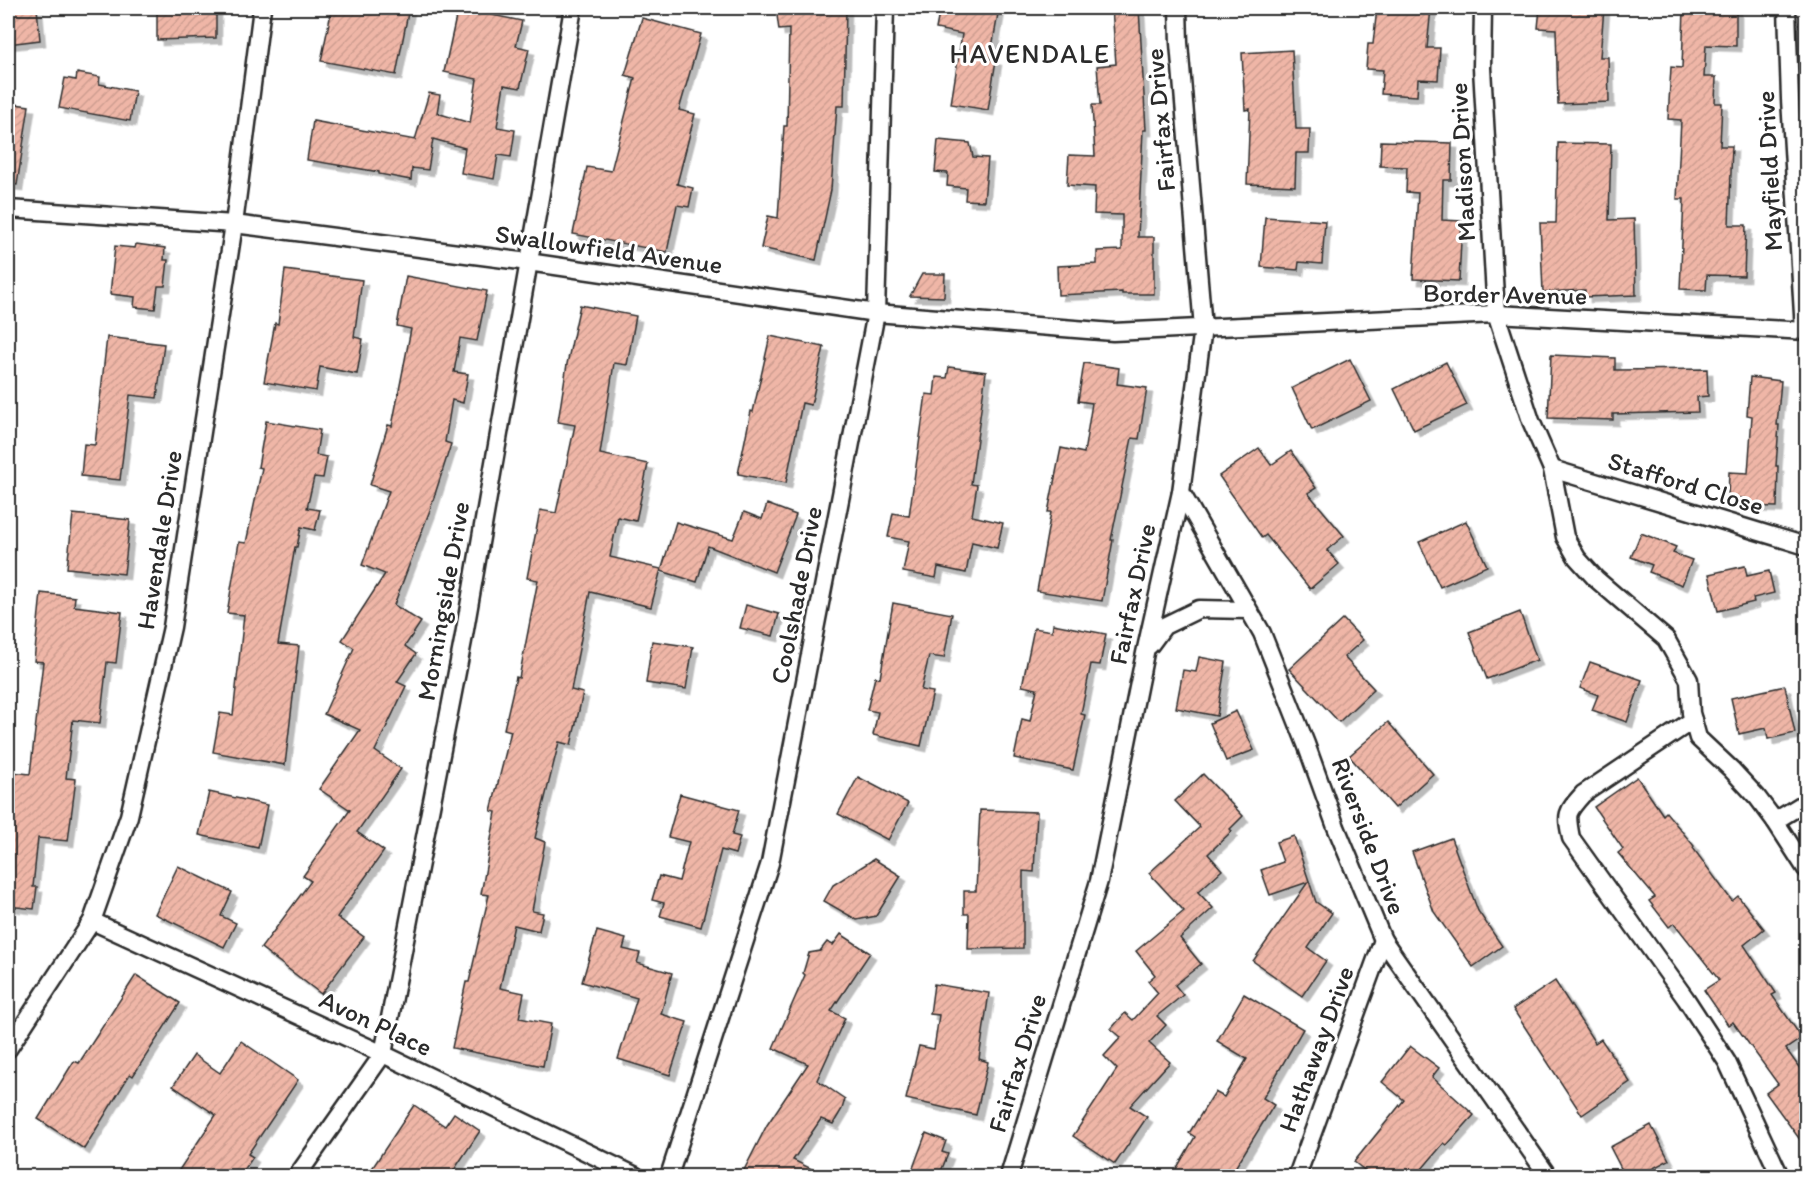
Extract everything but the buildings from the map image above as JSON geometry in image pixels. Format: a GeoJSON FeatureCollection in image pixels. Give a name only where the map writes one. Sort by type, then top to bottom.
{"type":"FeatureCollection","features":[{"type":"Feature","properties":{"kind":"street","name":"Havendale Drive"},"geometry":{"type":"LineString","coordinates":[[8,1049],[92,921],[129,816],[172,627],[234,224],[262,8]]}},
{"type":"Feature","properties":{"kind":"street","name":"Morningside Drive"},"geometry":{"type":"LineString","coordinates":[[297,1176],[383,1054],[463,641],[573,8]]}},
{"type":"Feature","properties":{"kind":"street","name":"Coolshade Drive"},"geometry":{"type":"LineString","coordinates":[[669,1176],[770,863],[876,313],[885,8]]}},
{"type":"Feature","properties":{"kind":"street","name":"Fairfax Drive"},"geometry":{"type":"LineString","coordinates":[[1009,1176],[1099,881],[1145,653],[1181,492],[1203,328],[1178,8]]}},
{"type":"Feature","properties":{"kind":"street","name":"Madison Drive"},"geometry":{"type":"LineString","coordinates":[[1483,8],[1482,68],[1496,314],[1531,420],[1552,469],[1565,537],[1577,558],[1596,579],[1666,639],[1689,680],[1693,720]]}},
{"type":"Feature","properties":{"kind":"street","name":"Mayfield Drive"},"geometry":{"type":"LineString","coordinates":[[1787,8],[1790,99],[1805,331]]}},
{"type":"Feature","properties":{"kind":"street","name":"Swallowfield Avenue"},"geometry":{"type":"LineString","coordinates":[[8,208],[234,224],[528,262],[876,313],[1113,332],[1203,328]]}},
{"type":"Feature","properties":{"kind":"street","name":"Border Avenue"},"geometry":{"type":"LineString","coordinates":[[1203,328],[1496,314],[1805,331]]}},
{"type":"Feature","properties":{"kind":"street","name":"Stafford Close"},"geometry":{"type":"LineString","coordinates":[[1552,469],[1806,546]]}},
{"type":"Feature","properties":{"kind":"street","name":"Riverside Drive"},"geometry":{"type":"LineString","coordinates":[[1181,492],[1262,633],[1336,827],[1383,940],[1548,1176]]}},
{"type":"Feature","properties":{"kind":"street"},"geometry":{"type":"LineString","coordinates":[[1145,653],[1164,626],[1199,609],[1248,610]]}},
{"type":"Feature","properties":{"kind":"street"},"geometry":{"type":"LineString","coordinates":[[1780,1176],[1727,1062],[1686,999],[1571,838],[1567,818],[1570,808],[1583,794],[1693,720],[1698,738],[1731,769],[1775,821],[1806,869]]}},
{"type":"Feature","properties":{"kind":"street"},"geometry":{"type":"LineString","coordinates":[[1775,821],[1806,802]]}},
{"type":"Feature","properties":{"kind":"street","name":"Avon Place"},"geometry":{"type":"LineString","coordinates":[[92,921],[383,1054],[636,1176]]}},
{"type":"Feature","properties":{"kind":"street","name":"Hathaway Drive"},"geometry":{"type":"LineString","coordinates":[[1297,1176],[1383,940]]}},
{"type":"Feature","properties":{"kind":"district","name":"HAVENDALE"},"geometry":{"type":"Point","coordinates":[1030,54]}}]}
